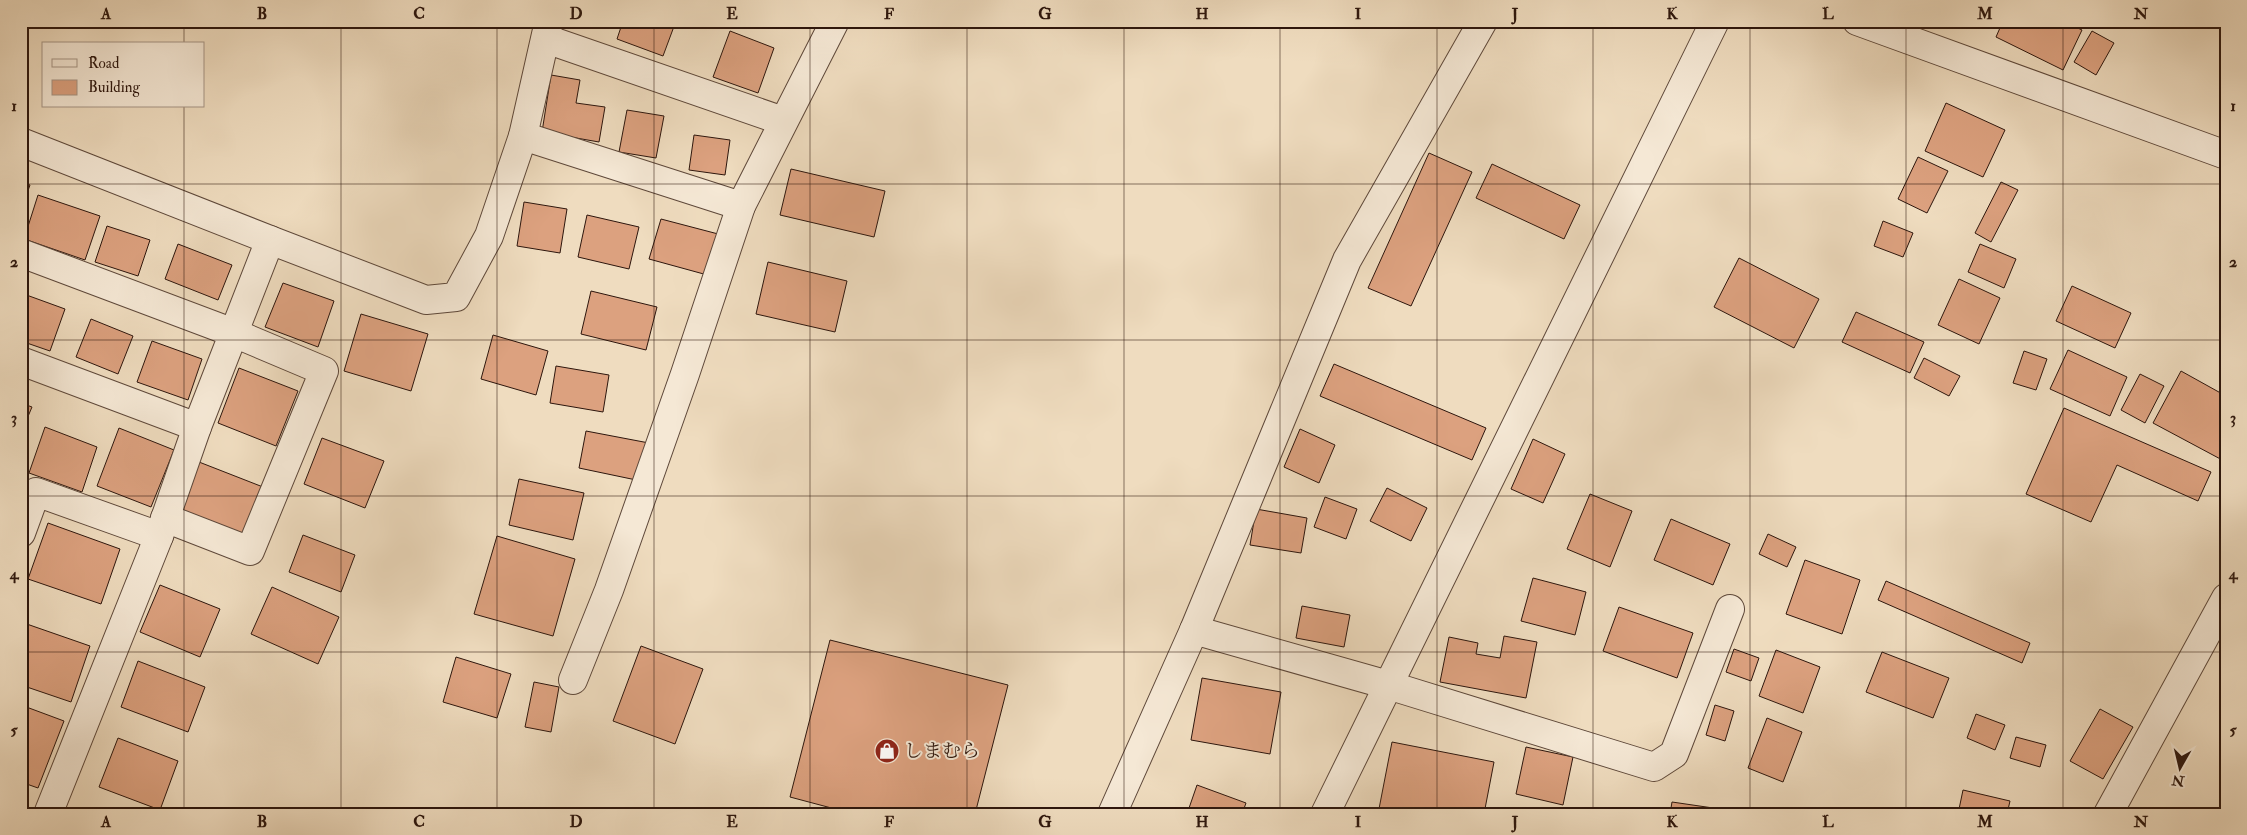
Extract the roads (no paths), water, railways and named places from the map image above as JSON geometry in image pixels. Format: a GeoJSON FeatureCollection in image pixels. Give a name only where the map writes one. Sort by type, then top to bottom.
{"type":"FeatureCollection","features":[{"type":"Feature","properties":{"kind":"street"},"geometry":{"type":"LineString","coordinates":[[573,680],[608,590],[669,421],[741,206],[835,21]]}},
{"type":"Feature","properties":{"kind":"street"},"geometry":{"type":"LineString","coordinates":[[1112,814],[1194,630],[1347,260],[1483,21]]}},
{"type":"Feature","properties":{"kind":"street"},"geometry":{"type":"LineString","coordinates":[[1325,814],[1715,21]]}},
{"type":"Feature","properties":{"kind":"street"},"geometry":{"type":"LineString","coordinates":[[1857,21],[2226,154]]}},
{"type":"Feature","properties":{"kind":"street"},"geometry":{"type":"LineString","coordinates":[[21,142],[426,300],[456,297],[489,236],[522,136],[548,30],[784,121]]}},
{"type":"Feature","properties":{"kind":"street"},"geometry":{"type":"LineString","coordinates":[[522,136],[741,206]]}},
{"type":"Feature","properties":{"kind":"street"},"geometry":{"type":"LineString","coordinates":[[48,814],[162,527],[197,427],[270,240]]}},
{"type":"Feature","properties":{"kind":"street"},"geometry":{"type":"LineString","coordinates":[[21,253],[234,333],[324,371],[250,551],[36,492],[21,533]]}},
{"type":"Feature","properties":{"kind":"street"},"geometry":{"type":"LineString","coordinates":[[21,361],[197,427]]}},
{"type":"Feature","properties":{"kind":"street"},"geometry":{"type":"LineString","coordinates":[[2108,814],[2226,598]]}},
{"type":"Feature","properties":{"kind":"street"},"geometry":{"type":"LineString","coordinates":[[1194,630],[1388,685],[1654,767],[1674,754],[1730,609]]}},
{"type":"Feature","properties":{"kind":"place","name":"しまむら"},"geometry":{"type":"Point","coordinates":[887,751]}}]}
